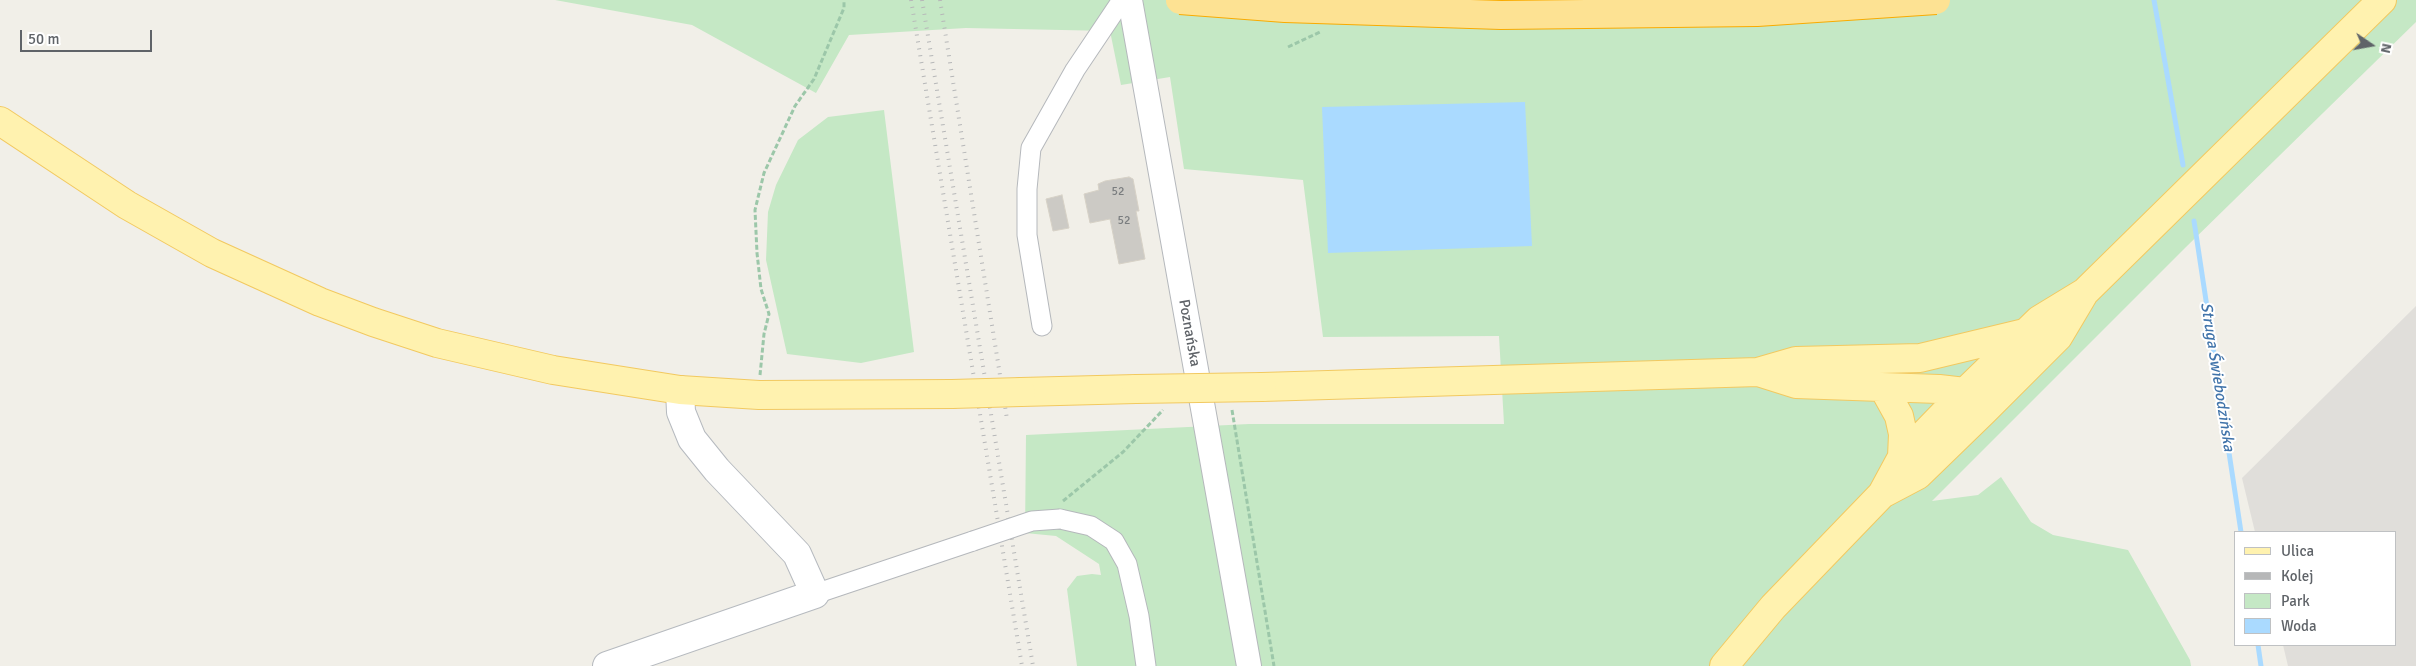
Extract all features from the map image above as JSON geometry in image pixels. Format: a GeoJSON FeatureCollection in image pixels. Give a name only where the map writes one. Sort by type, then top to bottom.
{"type":"FeatureCollection","features":[{"type":"Feature","properties":{"kind":"highway"},"geometry":{"type":"LineString","coordinates":[[1180,0],[1294,8],[1502,15],[1757,12],[1936,0]]}},
{"type":"Feature","properties":{"kind":"main road"},"geometry":{"type":"LineString","coordinates":[[1882,494],[1918,475],[2024,333],[2039,320],[2085,292],[2382,0]]}},
{"type":"Feature","properties":{"kind":"main road"},"geometry":{"type":"LineString","coordinates":[[0,121],[94,185],[157,223],[270,281],[320,302],[405,333],[494,358],[578,374],[680,390],[759,395],[952,394],[1758,372],[1796,361],[1920,358],[2024,333]]}},
{"type":"Feature","properties":{"kind":"main road"},"geometry":{"type":"LineString","coordinates":[[1724,666],[1773,608],[1882,494],[1902,457],[2058,336],[2085,292]]}},
{"type":"Feature","properties":{"kind":"main road"},"geometry":{"type":"LineString","coordinates":[[1920,358],[1943,364],[1953,371],[1974,402]]}},
{"type":"Feature","properties":{"kind":"main road"},"geometry":{"type":"LineString","coordinates":[[1758,372],[1796,384],[1855,385],[1884,389],[1939,389],[1974,402]]}},
{"type":"Feature","properties":{"kind":"main road"},"geometry":{"type":"LineString","coordinates":[[1884,389],[1899,416],[1903,434],[1902,457]]}},
{"type":"Feature","properties":{"kind":"main road"},"geometry":{"type":"LineString","coordinates":[[606,666],[815,594],[797,554],[717,470],[692,439],[681,412],[680,390]]}},
{"type":"Feature","properties":{"kind":"street"},"geometry":{"type":"LineString","coordinates":[[1042,326],[1027,235],[1027,189],[1031,148],[1075,70],[1122,0]]}},
{"type":"Feature","properties":{"kind":"street","name":"Poznańska"},"geometry":{"type":"LineString","coordinates":[[1130,0],[1249,666]]}},
{"type":"Feature","properties":{"kind":"street"},"geometry":{"type":"LineString","coordinates":[[815,594],[1032,521],[1060,519],[1091,526],[1114,541],[1127,564],[1139,616],[1146,666]]}},
{"type":"Feature","properties":{"kind":"path"},"geometry":{"type":"LineString","coordinates":[[759,395],[764,334],[769,314],[761,289],[756,253],[755,210],[764,173],[795,106],[814,79],[844,8],[844,0]]}},
{"type":"Feature","properties":{"kind":"shaded area"},"geometry":{"type":"Polygon","coordinates":[[[2416,306],[2416,666],[2288,666],[2283,646],[2396,646],[2396,531],[2255,531],[2242,478],[2416,306]]]}},
{"type":"Feature","properties":{"kind":"green space"},"geometry":{"type":"Polygon","coordinates":[[[555,0],[2416,0],[2416,22],[2186,247],[1932,501],[1978,495],[2001,477],[2031,522],[2053,535],[2128,550],[2190,660],[2191,666],[1077,666],[1067,589],[1077,576],[1101,575],[1099,564],[1056,536],[1025,533],[1026,435],[1249,424],[1504,424],[1499,336],[1323,337],[1303,180],[1184,169],[1170,77],[1121,85],[1110,31],[966,28],[849,35],[816,93],[692,25],[555,0]]]}},
{"type":"Feature","properties":{"kind":"green space"},"geometry":{"type":"Polygon","coordinates":[[[884,110],[914,352],[861,363],[787,354],[766,260],[768,212],[776,185],[798,140],[828,117],[884,110]]]}},
{"type":"Feature","properties":{"kind":"water"},"geometry":{"type":"Polygon","coordinates":[[[1525,102],[1532,246],[1328,253],[1322,107],[1525,102]]]}},
{"type":"Feature","properties":{"kind":"building"},"geometry":{"type":"Polygon","coordinates":[[[1129,177],[1133,179],[1139,211],[1136,211],[1145,259],[1119,264],[1110,219],[1090,223],[1084,194],[1099,190],[1098,184],[1105,181],[1129,177]]]}},
{"type":"Feature","properties":{"kind":"building"},"geometry":{"type":"Polygon","coordinates":[[[1062,195],[1069,228],[1053,231],[1046,199],[1062,195]]]}},
{"type":"Feature","properties":{"kind":"waterway","name":"Struga Świebodzińska"},"geometry":{"type":"LineString","coordinates":[[2154,0],[2183,165]]}},
{"type":"Feature","properties":{"kind":"waterway","name":"Struga Świebodzińska"},"geometry":{"type":"LineString","coordinates":[[2194,221],[2241,531]]}},
{"type":"Feature","properties":{"kind":"waterway","name":"Struga Świebodzińska"},"geometry":{"type":"LineString","coordinates":[[2258,646],[2261,666]]}},
{"type":"Feature","properties":{"kind":"railway"},"geometry":{"type":"LineString","coordinates":[[911,0],[1022,666]]}},
{"type":"Feature","properties":{"kind":"railway"},"geometry":{"type":"LineString","coordinates":[[922,0],[1033,666]]}},
{"type":"Feature","properties":{"kind":"railway"},"geometry":{"type":"LineString","coordinates":[[940,0],[1007,419]]}}]}
